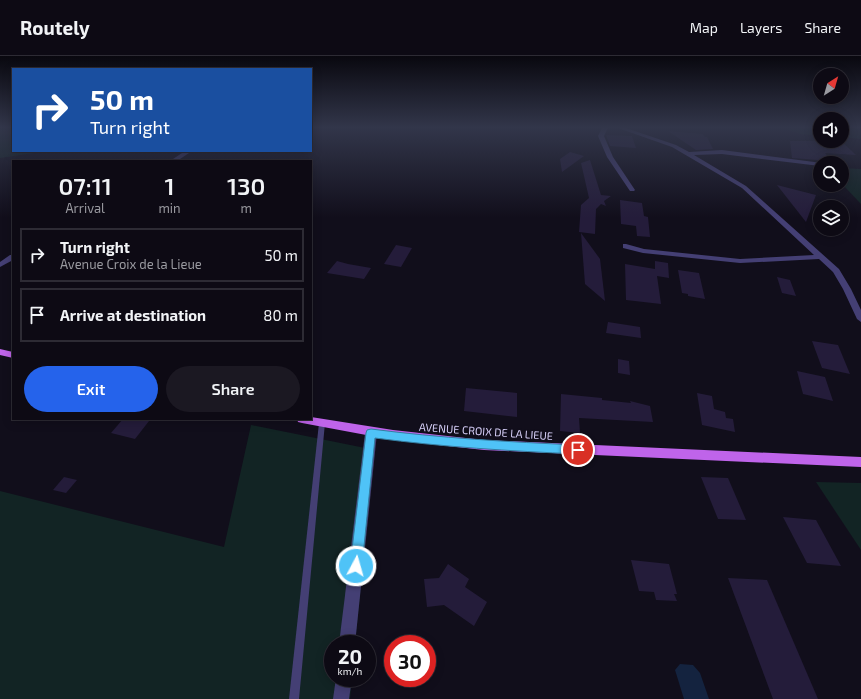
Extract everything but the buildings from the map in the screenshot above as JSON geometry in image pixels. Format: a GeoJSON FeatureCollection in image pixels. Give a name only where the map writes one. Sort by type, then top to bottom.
{"type":"FeatureCollection","features":[{"type":"Feature","properties":{"kind":"main road"},"geometry":{"type":"LineString","coordinates":[[0,352],[12,355]]}},
{"type":"Feature","properties":{"kind":"main road","name":"AVENUE CROIX DE LA LIEUE"},"geometry":{"type":"LineString","coordinates":[[307,420],[371,433],[423,440],[484,445],[861,462]]}},
{"type":"Feature","properties":{"kind":"street"},"geometry":{"type":"LineString","coordinates":[[611,158],[632,190]]}},
{"type":"Feature","properties":{"kind":"street"},"geometry":{"type":"LineString","coordinates":[[694,158],[744,187],[836,271],[847,289],[861,319]]}},
{"type":"Feature","properties":{"kind":"street"},"geometry":{"type":"LineString","coordinates":[[771,158],[813,163]]}},
{"type":"Feature","properties":{"kind":"street"},"geometry":{"type":"LineString","coordinates":[[626,246],[643,251],[740,261],[821,257]]}},
{"type":"Feature","properties":{"kind":"street"},"geometry":{"type":"LineString","coordinates":[[0,265],[12,258]]}},
{"type":"Feature","properties":{"kind":"street"},"geometry":{"type":"LineString","coordinates":[[348,635],[371,433]]}},
{"type":"Feature","properties":{"kind":"street"},"geometry":{"type":"LineString","coordinates":[[341,699],[343,687]]}},
{"type":"Feature","properties":{"kind":"lane"},"geometry":{"type":"LineString","coordinates":[[294,699],[322,423]]}},
{"type":"Feature","properties":{"kind":"shaded area"},"geometry":{"type":"Polygon","coordinates":[[[849,168],[861,169],[861,204],[849,191],[849,168]]]}},
{"type":"Feature","properties":{"kind":"shaded area"},"geometry":{"type":"Polygon","coordinates":[[[251,425],[375,450],[356,635],[324,635],[324,687],[351,687],[350,699],[0,699],[0,491],[224,547],[251,425]]]}},
{"type":"Feature","properties":{"kind":"shaded area"},"geometry":{"type":"Polygon","coordinates":[[[816,482],[861,483],[861,550],[816,482]]]}},
{"type":"Feature","properties":{"kind":"water"},"geometry":{"type":"Polygon","coordinates":[[[680,664],[693,665],[700,673],[709,699],[684,699],[675,670],[680,664]]]}},
{"type":"Feature","properties":{"kind":"route"},"geometry":{"type":"LineString","coordinates":[[356,566],[371,433],[423,440],[578,450]]}}]}
